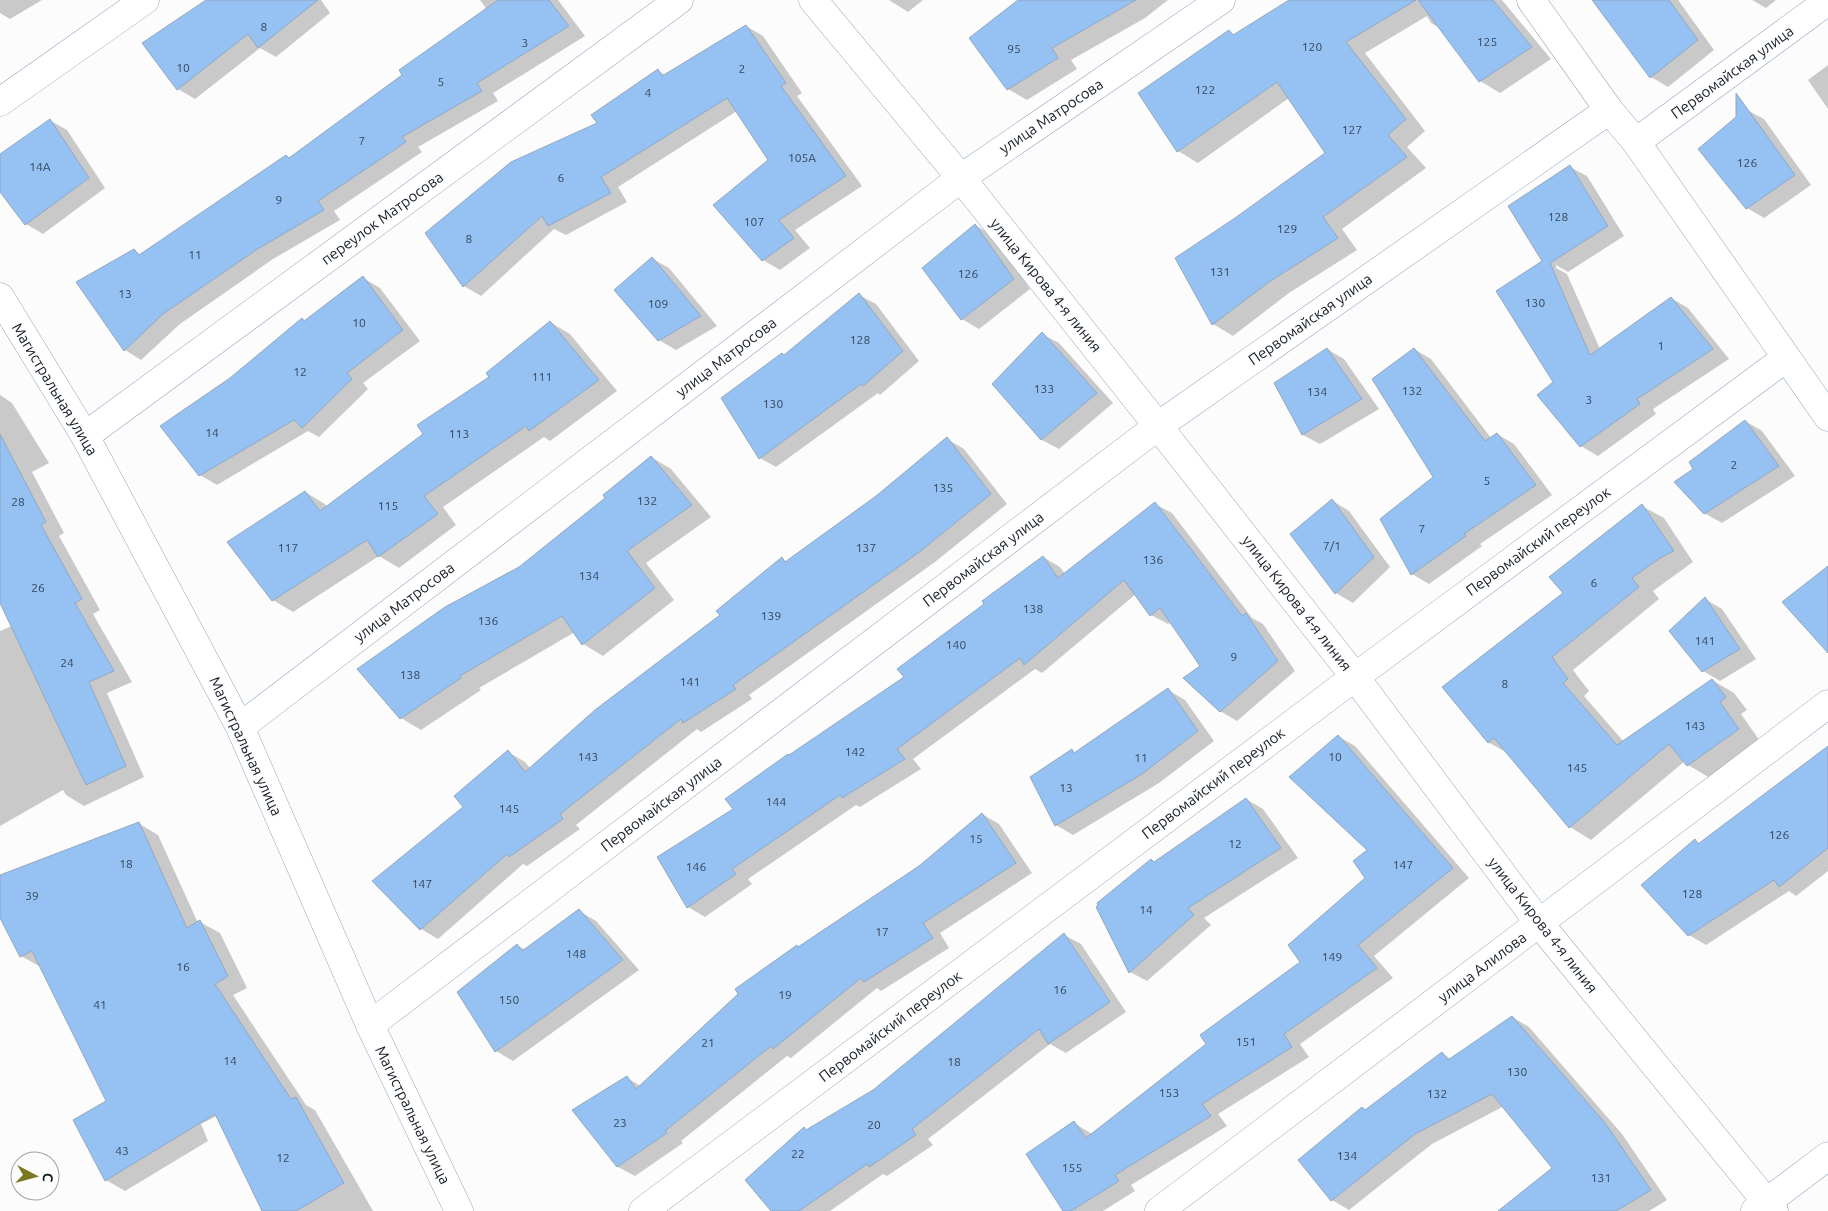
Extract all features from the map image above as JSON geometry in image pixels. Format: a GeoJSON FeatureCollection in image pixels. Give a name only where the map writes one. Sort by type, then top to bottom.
{"type":"FeatureCollection","features":[{"type":"Feature","properties":{"kind":"street"},"geometry":{"type":"LineString","coordinates":[[0,102],[145,0]]}},
{"type":"Feature","properties":{"kind":"street","name":"переулок Матросова"},"geometry":{"type":"LineString","coordinates":[[85,436],[680,0]]}},
{"type":"Feature","properties":{"kind":"street","name":"улица Кирова 4-я линия"},"geometry":{"type":"LineString","coordinates":[[813,0],[960,178],[1158,426],[1355,677],[1539,923],[1766,1208]]}},
{"type":"Feature","properties":{"kind":"street","name":"улица Матросова"},"geometry":{"type":"LineString","coordinates":[[240,727],[960,178],[1221,0]]}},
{"type":"Feature","properties":{"kind":"street"},"geometry":{"type":"LineString","coordinates":[[1531,0],[1609,110],[1636,142],[1828,417]]}},
{"type":"Feature","properties":{"kind":"street","name":"Первомайская улица"},"geometry":{"type":"LineString","coordinates":[[1636,142],[1828,1]]}},
{"type":"Feature","properties":{"kind":"street","name":"Первомайская улица"},"geometry":{"type":"LineString","coordinates":[[370,1025],[1158,426],[1609,110]]}},
{"type":"Feature","properties":{"kind":"street","name":"Магистральная улица"},"geometry":{"type":"LineString","coordinates":[[0,297],[85,436],[240,727],[370,1025],[460,1211]]}},
{"type":"Feature","properties":{"kind":"street","name":"Первомайский переулок"},"geometry":{"type":"LineString","coordinates":[[643,1211],[1355,677],[1786,358]]}},
{"type":"Feature","properties":{"kind":"street","name":"улица Алилова"},"geometry":{"type":"LineString","coordinates":[[1159,1211],[1828,704]]}},
{"type":"Feature","properties":{"kind":"street"},"geometry":{"type":"LineString","coordinates":[[1766,1208],[1828,1156]]}},
{"type":"Feature","properties":{"kind":"building"},"geometry":{"type":"Polygon","coordinates":[[[206,0],[318,0],[258,48],[248,34],[177,90],[142,43],[206,0]]]}},
{"type":"Feature","properties":{"kind":"building"},"geometry":{"type":"Polygon","coordinates":[[[498,0],[549,0],[569,26],[477,83],[482,91],[402,137],[406,142],[318,201],[324,210],[256,250],[163,314],[124,351],[76,282],[134,249],[139,255],[286,155],[289,158],[402,75],[399,70],[498,0]]]}},
{"type":"Feature","properties":{"kind":"building"},"geometry":{"type":"Polygon","coordinates":[[[1018,0],[1136,0],[1052,48],[1058,58],[1007,90],[969,38],[1018,0]]]}},
{"type":"Feature","properties":{"kind":"building"},"geometry":{"type":"Polygon","coordinates":[[[1289,0],[1416,0],[1346,42],[1406,119],[1388,135],[1407,157],[1323,217],[1338,238],[1269,282],[1212,325],[1175,258],[1235,218],[1325,153],[1277,82],[1177,152],[1138,93],[1229,30],[1233,35],[1289,0]]]}},
{"type":"Feature","properties":{"kind":"building"},"geometry":{"type":"Polygon","coordinates":[[[1418,0],[1493,0],[1532,47],[1479,82],[1418,0]]]}},
{"type":"Feature","properties":{"kind":"building"},"geometry":{"type":"Polygon","coordinates":[[[1592,0],[1669,0],[1698,40],[1650,78],[1592,0]]]}},
{"type":"Feature","properties":{"kind":"building"},"geometry":{"type":"Polygon","coordinates":[[[746,25],[786,83],[781,86],[846,176],[779,220],[794,238],[762,261],[713,205],[768,160],[727,98],[601,177],[611,193],[548,226],[542,216],[463,287],[425,233],[511,162],[597,123],[591,115],[658,69],[662,76],[746,25]]]}},
{"type":"Feature","properties":{"kind":"building"},"geometry":{"type":"Polygon","coordinates":[[[1736,93],[1795,175],[1746,209],[1698,149],[1736,117],[1736,93]]]}},
{"type":"Feature","properties":{"kind":"building"},"geometry":{"type":"Polygon","coordinates":[[[50,119],[89,178],[25,225],[0,192],[0,154],[50,119]]]}},
{"type":"Feature","properties":{"kind":"building"},"geometry":{"type":"Polygon","coordinates":[[[1570,165],[1608,226],[1550,263],[1590,355],[1671,297],[1713,349],[1637,399],[1640,404],[1580,447],[1537,395],[1553,382],[1496,291],[1542,261],[1508,206],[1570,165]]]}},
{"type":"Feature","properties":{"kind":"building"},"geometry":{"type":"Polygon","coordinates":[[[975,224],[1014,279],[961,320],[922,268],[975,224]]]}},
{"type":"Feature","properties":{"kind":"building"},"geometry":{"type":"Polygon","coordinates":[[[652,257],[701,316],[658,341],[614,290],[652,257]]]}},
{"type":"Feature","properties":{"kind":"building"},"geometry":{"type":"Polygon","coordinates":[[[363,276],[403,330],[347,373],[352,379],[302,428],[294,420],[199,476],[160,426],[230,378],[302,318],[304,321],[363,276]]]}},
{"type":"Feature","properties":{"kind":"building"},"geometry":{"type":"Polygon","coordinates":[[[859,293],[903,351],[863,386],[861,384],[759,459],[721,398],[782,353],[784,355],[859,293]]]}},
{"type":"Feature","properties":{"kind":"building"},"geometry":{"type":"Polygon","coordinates":[[[550,321],[599,380],[529,431],[526,426],[424,496],[438,514],[378,557],[367,540],[272,601],[227,542],[305,491],[320,511],[423,434],[417,425],[489,377],[486,373],[550,321]]]}},
{"type":"Feature","properties":{"kind":"building"},"geometry":{"type":"Polygon","coordinates":[[[1042,332],[1097,393],[1041,440],[992,384],[1042,332]]]}},
{"type":"Feature","properties":{"kind":"building"},"geometry":{"type":"Polygon","coordinates":[[[1327,348],[1362,399],[1302,435],[1274,383],[1327,348]]]}},
{"type":"Feature","properties":{"kind":"building"},"geometry":{"type":"Polygon","coordinates":[[[1414,348],[1485,441],[1497,433],[1536,485],[1464,534],[1466,536],[1411,575],[1380,519],[1433,477],[1372,379],[1414,348]]]}},
{"type":"Feature","properties":{"kind":"building"},"geometry":{"type":"Polygon","coordinates":[[[1745,420],[1779,466],[1704,514],[1674,482],[1693,469],[1689,462],[1745,420]]]}},
{"type":"Feature","properties":{"kind":"building"},"geometry":{"type":"Polygon","coordinates":[[[0,434],[46,522],[41,525],[82,599],[75,603],[114,671],[89,682],[126,766],[86,785],[0,603],[0,434]]]}},
{"type":"Feature","properties":{"kind":"building"},"geometry":{"type":"Polygon","coordinates":[[[947,437],[991,494],[918,553],[733,685],[736,689],[683,723],[681,719],[560,814],[563,819],[509,857],[507,854],[420,930],[372,881],[463,807],[454,796],[508,750],[525,772],[595,710],[720,615],[716,611],[782,557],[785,562],[876,496],[947,437]]]}},
{"type":"Feature","properties":{"kind":"building"},"geometry":{"type":"Polygon","coordinates":[[[651,456],[692,505],[627,551],[655,588],[582,645],[562,616],[460,676],[461,678],[400,719],[357,669],[445,607],[519,567],[605,498],[603,495],[651,456]]]}},
{"type":"Feature","properties":{"kind":"building"},"geometry":{"type":"Polygon","coordinates":[[[1332,499],[1374,557],[1335,594],[1290,534],[1332,499]]]}},
{"type":"Feature","properties":{"kind":"building"},"geometry":{"type":"Polygon","coordinates":[[[1155,502],[1242,616],[1246,613],[1278,661],[1220,712],[1183,678],[1200,666],[1160,608],[1150,616],[1124,580],[1024,665],[1020,658],[897,749],[905,759],[842,798],[840,795],[732,869],[736,874],[687,908],[657,857],[733,809],[725,799],[788,754],[904,677],[897,669],[984,604],[982,601],[1043,556],[1058,578],[1155,502]]]}},
{"type":"Feature","properties":{"kind":"building"},"geometry":{"type":"Polygon","coordinates":[[[1642,504],[1674,551],[1660,558],[1632,578],[1639,587],[1552,657],[1568,679],[1563,683],[1617,745],[1712,679],[1726,697],[1720,702],[1739,729],[1687,766],[1669,744],[1569,828],[1494,738],[1488,743],[1442,687],[1563,593],[1549,577],[1642,504]]]}},
{"type":"Feature","properties":{"kind":"building"},"geometry":{"type":"Polygon","coordinates":[[[1828,566],[1828,653],[1782,602],[1828,566]]]}},
{"type":"Feature","properties":{"kind":"building"},"geometry":{"type":"Polygon","coordinates":[[[1705,597],[1740,649],[1702,672],[1669,631],[1705,597]]]}},
{"type":"Feature","properties":{"kind":"building"},"geometry":{"type":"Polygon","coordinates":[[[1168,688],[1198,731],[1142,774],[1055,826],[1030,777],[1072,749],[1074,753],[1168,688]]]}},
{"type":"Feature","properties":{"kind":"building"},"geometry":{"type":"Polygon","coordinates":[[[1338,735],[1453,868],[1358,945],[1377,968],[1284,1034],[1292,1047],[1202,1104],[1211,1116],[1115,1175],[1119,1181],[1071,1211],[1063,1211],[1026,1154],[1074,1121],[1086,1138],[1206,1044],[1200,1035],[1300,962],[1288,945],[1365,878],[1353,861],[1367,850],[1289,777],[1338,735]]]}},
{"type":"Feature","properties":{"kind":"building"},"geometry":{"type":"Polygon","coordinates":[[[1828,746],[1828,848],[1779,887],[1774,880],[1688,936],[1641,885],[1695,839],[1698,844],[1828,746]]]}},
{"type":"Feature","properties":{"kind":"building"},"geometry":{"type":"Polygon","coordinates":[[[1246,798],[1281,848],[1188,908],[1194,915],[1129,973],[1096,907],[1097,903],[1151,859],[1154,862],[1246,798]]]}},
{"type":"Feature","properties":{"kind":"building"},"geometry":{"type":"Polygon","coordinates":[[[982,813],[1016,863],[923,923],[933,938],[864,982],[861,978],[773,1049],[771,1046],[665,1131],[667,1133],[617,1167],[572,1110],[627,1076],[636,1089],[738,994],[735,989],[797,945],[798,947],[919,866],[982,813]]]}},
{"type":"Feature","properties":{"kind":"building"},"geometry":{"type":"Polygon","coordinates":[[[139,822],[187,928],[200,920],[228,976],[215,984],[291,1099],[296,1097],[344,1183],[296,1211],[262,1211],[215,1114],[105,1181],[73,1120],[106,1101],[32,951],[20,957],[0,918],[0,875],[139,822]]]}},
{"type":"Feature","properties":{"kind":"building"},"geometry":{"type":"Polygon","coordinates":[[[579,909],[623,960],[495,1052],[457,992],[517,944],[522,951],[579,909]]]}},
{"type":"Feature","properties":{"kind":"building"},"geometry":{"type":"Polygon","coordinates":[[[1064,933],[1110,1002],[1048,1044],[1039,1029],[912,1129],[916,1135],[869,1167],[867,1164],[799,1211],[771,1211],[745,1180],[804,1127],[806,1130],[873,1090],[1064,933]]]}},
{"type":"Feature","properties":{"kind":"building"},"geometry":{"type":"Polygon","coordinates":[[[1512,1016],[1605,1123],[1651,1190],[1616,1211],[1498,1211],[1552,1168],[1492,1094],[1415,1134],[1331,1201],[1298,1160],[1362,1107],[1365,1110],[1442,1052],[1448,1060],[1512,1016]]]}}]}
